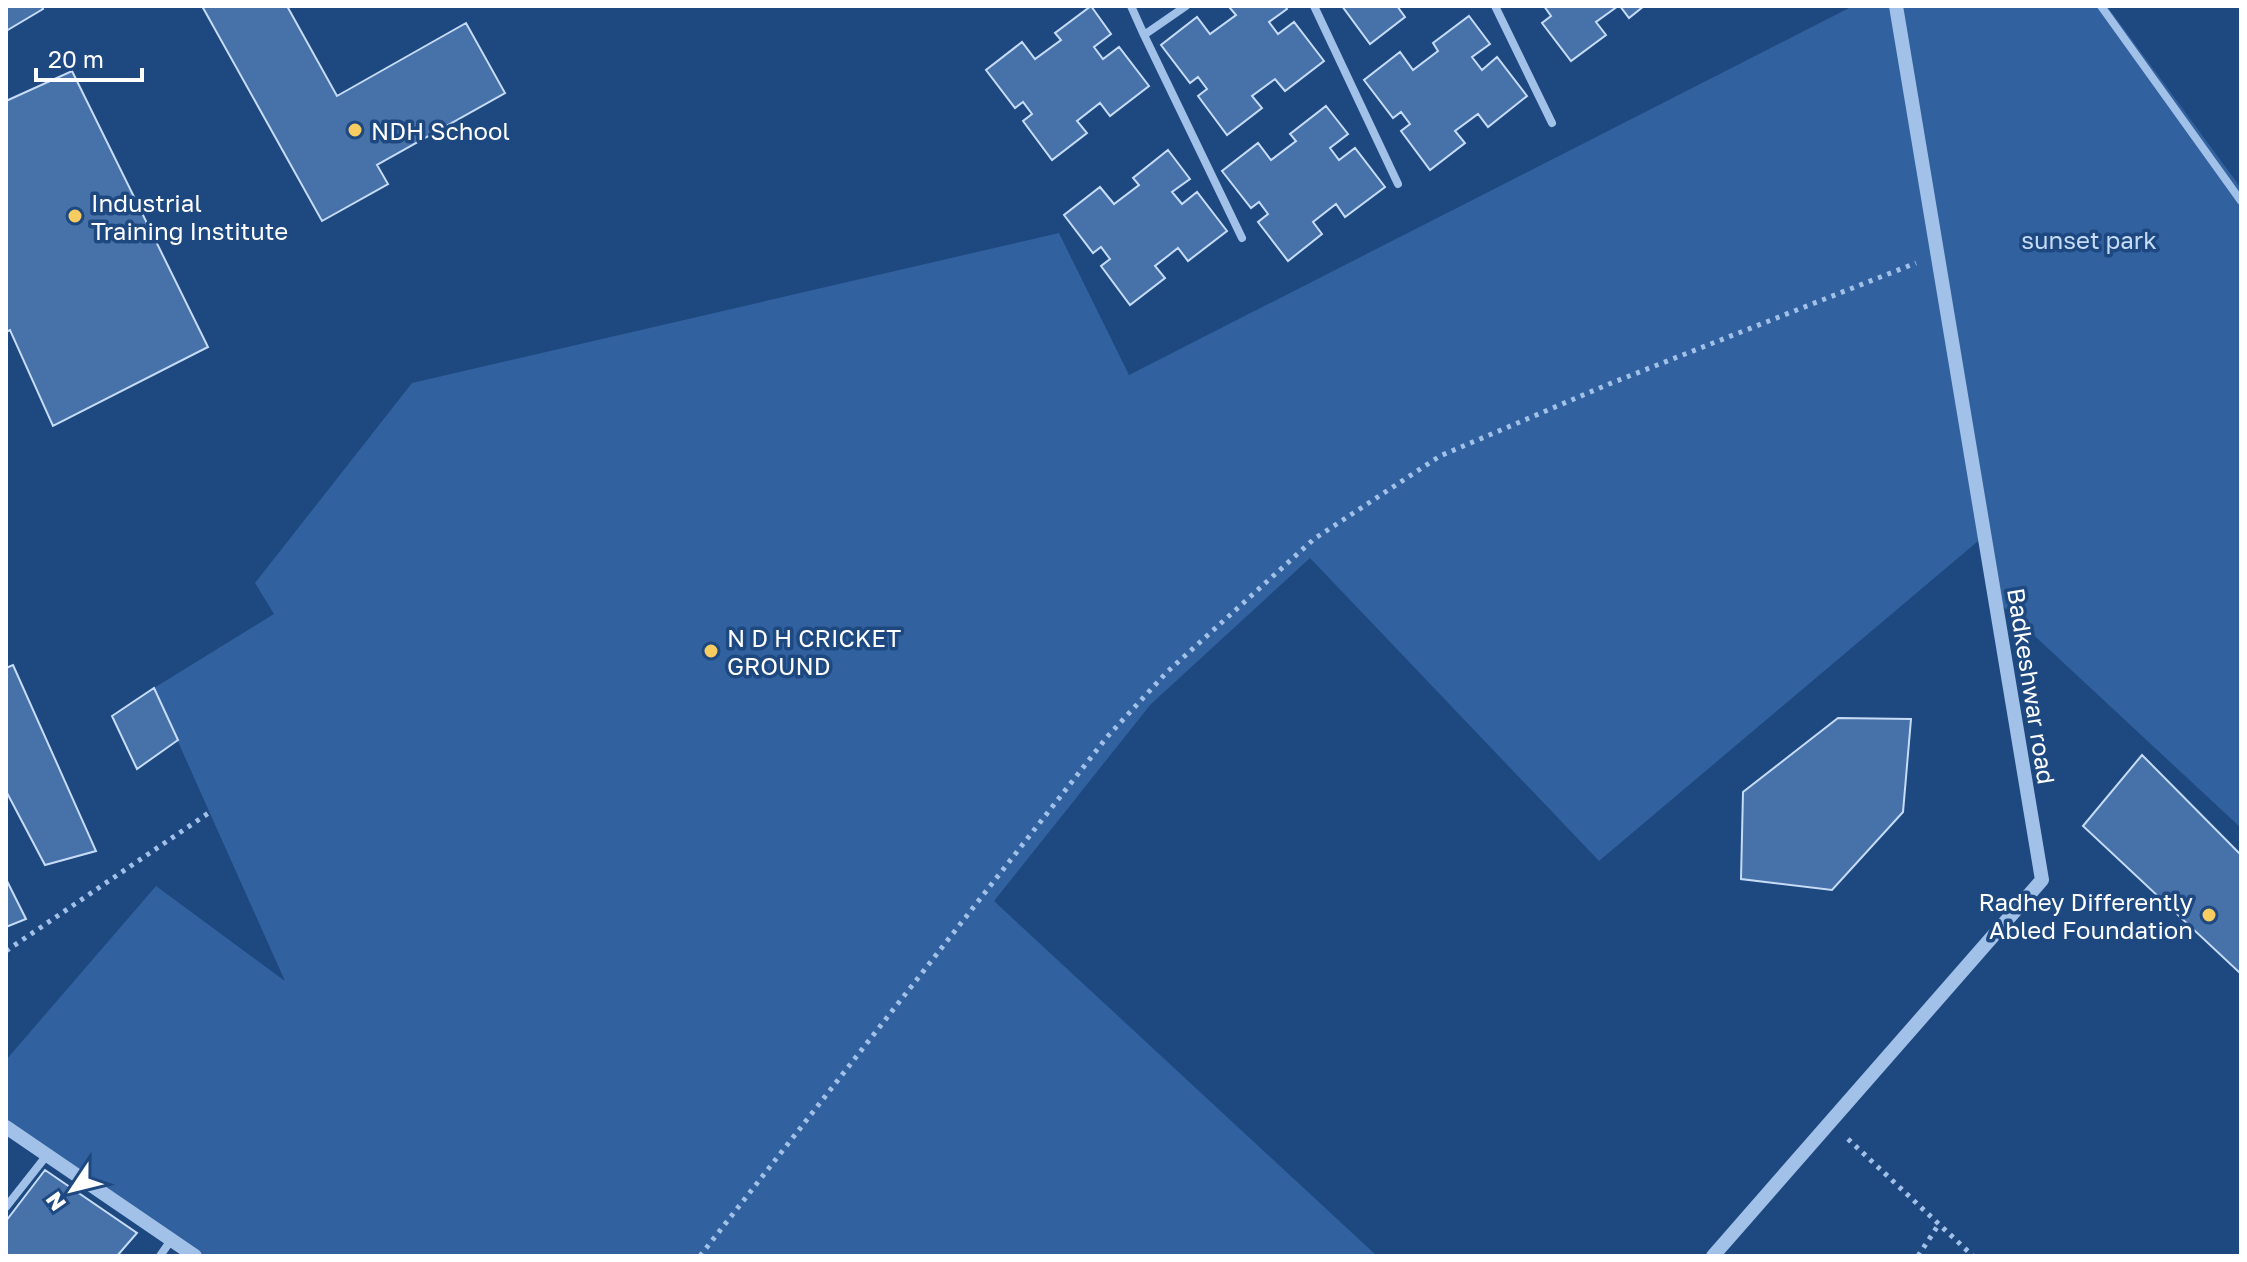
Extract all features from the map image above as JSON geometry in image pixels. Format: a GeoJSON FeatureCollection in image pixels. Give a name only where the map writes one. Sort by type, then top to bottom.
{"type":"FeatureCollection","features":[{"type":"Feature","properties":{"kind":"street"},"geometry":{"type":"LineString","coordinates":[[1131,6],[1242,238]]}},
{"type":"Feature","properties":{"kind":"street"},"geometry":{"type":"LineString","coordinates":[[1144,35],[1186,6]]}},
{"type":"Feature","properties":{"kind":"street"},"geometry":{"type":"LineString","coordinates":[[1314,6],[1398,184]]}},
{"type":"Feature","properties":{"kind":"street"},"geometry":{"type":"LineString","coordinates":[[1495,6],[1552,123]]}},
{"type":"Feature","properties":{"kind":"street","name":"Badkeshwar road"},"geometry":{"type":"LineString","coordinates":[[1713,1256],[2042,880],[1896,6]]}},
{"type":"Feature","properties":{"kind":"street"},"geometry":{"type":"LineString","coordinates":[[2101,6],[2241,201]]}},
{"type":"Feature","properties":{"kind":"street"},"geometry":{"type":"LineString","coordinates":[[6,1127],[195,1256]]}},
{"type":"Feature","properties":{"kind":"street"},"geometry":{"type":"LineString","coordinates":[[6,1207],[47,1155]]}},
{"type":"Feature","properties":{"kind":"street"},"geometry":{"type":"LineString","coordinates":[[160,1256],[171,1240]]}},
{"type":"Feature","properties":{"kind":"path"},"geometry":{"type":"LineString","coordinates":[[700,1256],[1107,737],[1167,672],[1314,539],[1440,456],[1623,378],[1938,254]]}},
{"type":"Feature","properties":{"kind":"path"},"geometry":{"type":"LineString","coordinates":[[6,951],[210,812]]}},
{"type":"Feature","properties":{"kind":"path"},"geometry":{"type":"LineString","coordinates":[[1830,1122],[1973,1256]]}},
{"type":"Feature","properties":{"kind":"path"},"geometry":{"type":"LineString","coordinates":[[1918,1256],[1939,1224]]}},
{"type":"Feature","properties":{"kind":"green space","name":"N D H CRICKET GROUND"},"geometry":{"type":"Polygon","coordinates":[[[1853,6],[2107,6],[2241,188],[2241,828],[1995,599],[1984,536],[1599,861],[1310,558],[1151,704],[994,901],[1377,1256],[195,1256],[6,1127],[6,1060],[156,886],[285,981],[154,688],[274,614],[255,583],[412,383],[1059,233],[1129,375],[1853,6]]]}},
{"type":"Feature","properties":{"kind":"building"},"geometry":{"type":"Polygon","coordinates":[[[6,6],[41,6],[43,9],[6,31],[6,6]]]}},
{"type":"Feature","properties":{"kind":"building","name":"NDH School"},"geometry":{"type":"Polygon","coordinates":[[[202,6],[287,6],[337,96],[466,23],[505,93],[377,165],[388,184],[322,221],[202,6]]]}},
{"type":"Feature","properties":{"kind":"building"},"geometry":{"type":"Polygon","coordinates":[[[1091,6],[1111,34],[1094,47],[1103,59],[1119,47],[1149,86],[1110,116],[1100,103],[1077,121],[1087,133],[1052,160],[1023,121],[1032,114],[1023,102],[1015,108],[986,70],[1022,42],[1035,59],[1061,40],[1055,33],[1091,6]]]}},
{"type":"Feature","properties":{"kind":"building"},"geometry":{"type":"Polygon","coordinates":[[[1285,6],[1287,9],[1269,22],[1278,34],[1294,22],[1324,61],[1285,91],[1275,79],[1252,96],[1262,108],[1227,135],[1198,96],[1207,89],[1198,77],[1190,83],[1161,45],[1197,17],[1210,34],[1236,15],[1230,8],[1285,6]]]}},
{"type":"Feature","properties":{"kind":"building"},"geometry":{"type":"Polygon","coordinates":[[[1342,6],[1397,6],[1405,17],[1370,44],[1342,6]]]}},
{"type":"Feature","properties":{"kind":"building"},"geometry":{"type":"Polygon","coordinates":[[[1544,6],[1618,6],[1596,22],[1606,35],[1571,61],[1542,23],[1551,16],[1544,6]]]}},
{"type":"Feature","properties":{"kind":"building"},"geometry":{"type":"Polygon","coordinates":[[[1620,6],[1644,6],[1629,18],[1620,6]]]}},
{"type":"Feature","properties":{"kind":"building"},"geometry":{"type":"Polygon","coordinates":[[[1469,16],[1490,44],[1472,57],[1482,70],[1497,57],[1527,96],[1488,127],[1478,114],[1455,131],[1465,143],[1430,170],[1401,131],[1410,124],[1401,112],[1393,118],[1364,80],[1400,52],[1413,70],[1438,51],[1433,43],[1469,16]]]}},
{"type":"Feature","properties":{"kind":"building","name":"Industrial Training Institute"},"geometry":{"type":"Polygon","coordinates":[[[72,71],[208,347],[53,426],[10,330],[6,332],[6,101],[72,71]]]}},
{"type":"Feature","properties":{"kind":"building"},"geometry":{"type":"Polygon","coordinates":[[[1326,106],[1348,134],[1330,148],[1339,160],[1355,148],[1385,187],[1345,217],[1336,204],[1313,222],[1322,234],[1288,261],[1258,222],[1268,214],[1259,202],[1251,208],[1222,171],[1258,143],[1271,160],[1296,141],[1290,134],[1326,106]]]}},
{"type":"Feature","properties":{"kind":"building"},"geometry":{"type":"Polygon","coordinates":[[[1168,150],[1190,179],[1172,192],[1182,204],[1197,192],[1227,231],[1188,261],[1178,248],[1155,266],[1165,278],[1130,305],[1101,266],[1110,259],[1101,247],[1093,253],[1064,215],[1100,187],[1114,204],[1139,185],[1133,178],[1168,150]]]}},
{"type":"Feature","properties":{"kind":"building"},"geometry":{"type":"Polygon","coordinates":[[[13,665],[96,851],[45,865],[6,791],[6,668],[13,665]]]}},
{"type":"Feature","properties":{"kind":"building"},"geometry":{"type":"Polygon","coordinates":[[[154,688],[178,740],[137,769],[112,716],[154,688]]]}},
{"type":"Feature","properties":{"kind":"building"},"geometry":{"type":"Polygon","coordinates":[[[1838,718],[1911,719],[1903,812],[1832,890],[1741,879],[1743,792],[1838,718]]]}},
{"type":"Feature","properties":{"kind":"building","name":"Radhey Differently Abled Foundation"},"geometry":{"type":"Polygon","coordinates":[[[2142,755],[2241,855],[2241,974],[2083,826],[2142,755]]]}},
{"type":"Feature","properties":{"kind":"building"},"geometry":{"type":"Polygon","coordinates":[[[6,879],[26,919],[6,927],[6,879]]]}},
{"type":"Feature","properties":{"kind":"building"},"geometry":{"type":"Polygon","coordinates":[[[45,1170],[137,1233],[117,1256],[6,1256],[6,1221],[45,1170]]]}},
{"type":"Feature","properties":{"kind":"place","name":"NDH School"},"geometry":{"type":"Point","coordinates":[355,130]}},
{"type":"Feature","properties":{"kind":"place","name":"Industrial Training Institute"},"geometry":{"type":"Point","coordinates":[75,216]}},
{"type":"Feature","properties":{"kind":"place","name":"N D H CRICKET GROUND"},"geometry":{"type":"Point","coordinates":[711,651]}},
{"type":"Feature","properties":{"kind":"place","name":"Radhey Differently Abled Foundation"},"geometry":{"type":"Point","coordinates":[2209,915]}},
{"type":"Feature","properties":{"kind":"park label","name":"sunset park"},"geometry":{"type":"Point","coordinates":[2089,239]}}]}
